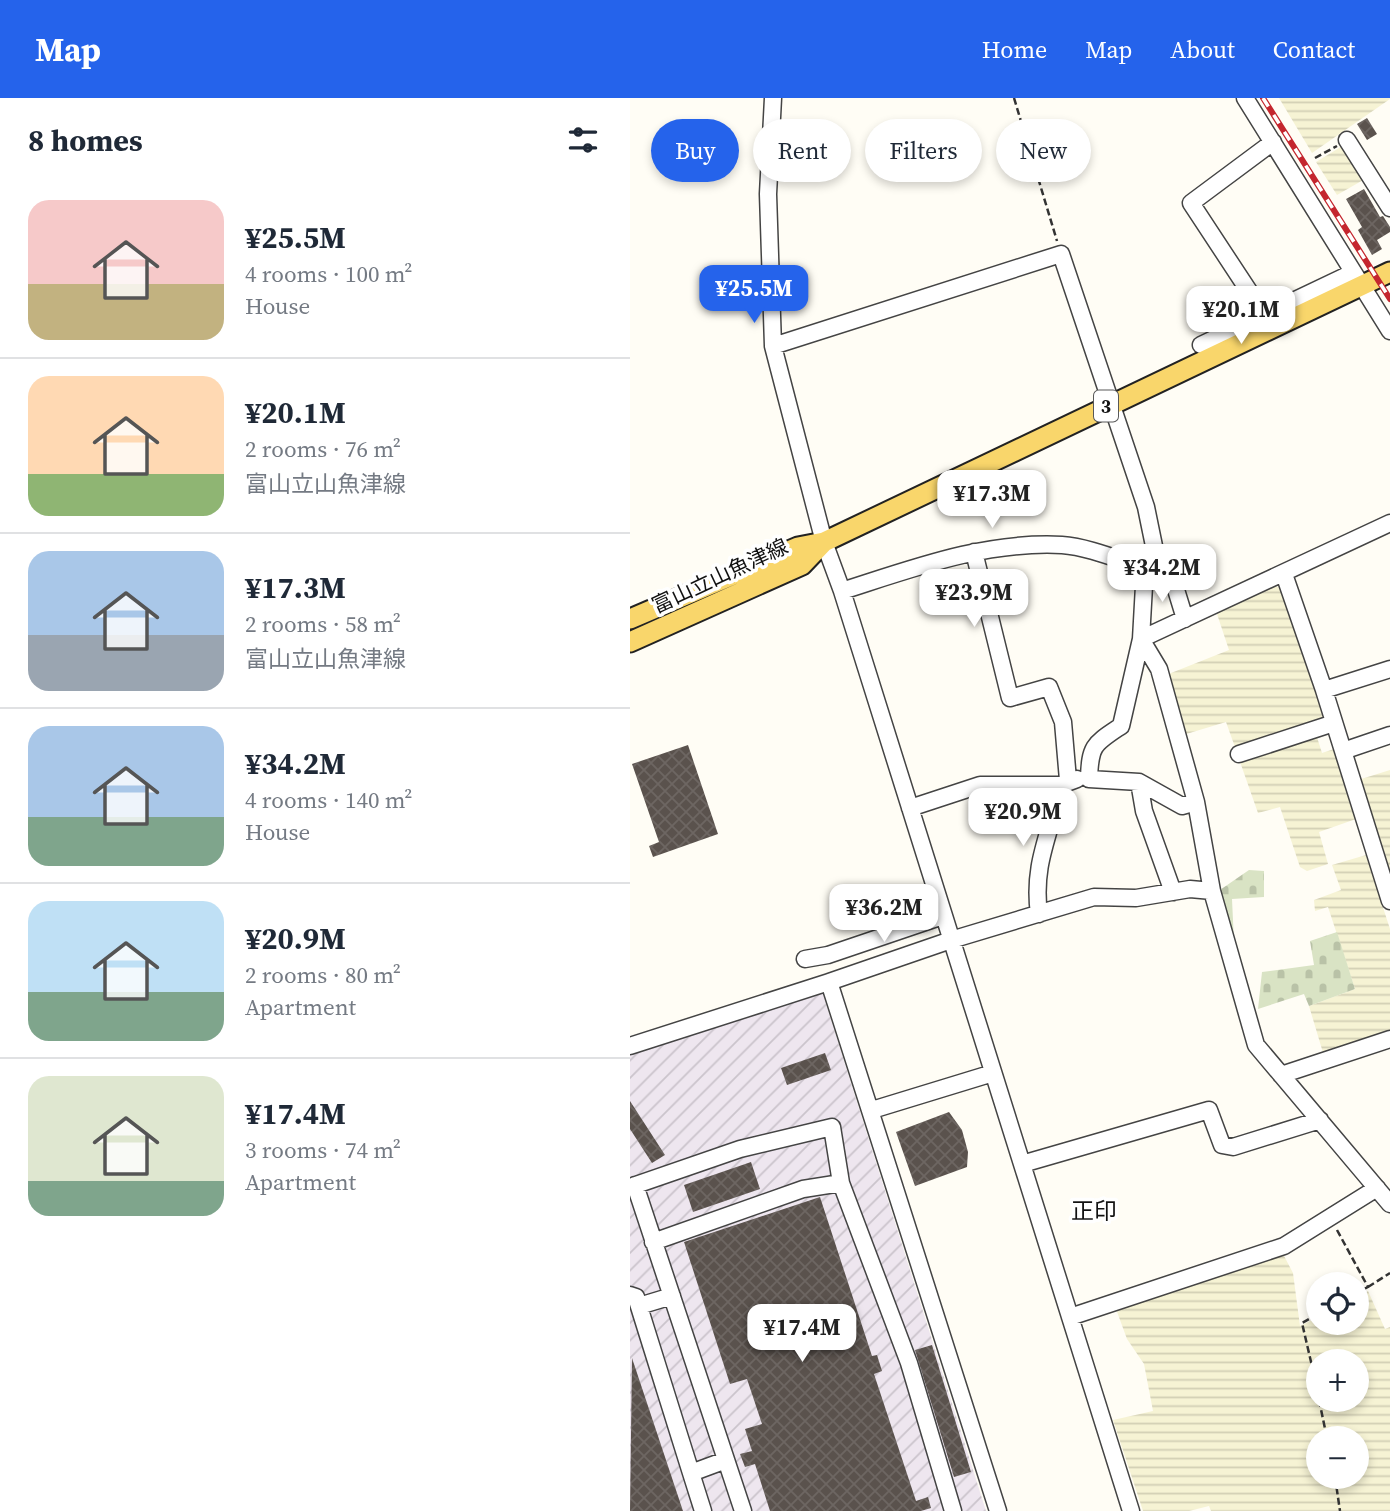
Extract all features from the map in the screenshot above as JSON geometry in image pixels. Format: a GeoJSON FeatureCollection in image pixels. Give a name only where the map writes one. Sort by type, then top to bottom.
{"type":"FeatureCollection","features":[{"type":"Feature","properties":{"kind":"main road","name":"富山立山魚津線"},"geometry":{"type":"LineString","coordinates":[[630,619],[798,547],[824,542],[1111,404],[1356,279],[1390,272]]}},
{"type":"Feature","properties":{"kind":"main road","name":"富山立山魚津線"},"geometry":{"type":"LineString","coordinates":[[630,642],[802,565],[824,542]]}},
{"type":"Feature","properties":{"kind":"street"},"geometry":{"type":"LineString","coordinates":[[773,98],[768,194],[773,346],[824,542],[842,591],[1130,1511]]}},
{"type":"Feature","properties":{"kind":"street"},"geometry":{"type":"LineString","coordinates":[[1245,98],[1390,331]]}},
{"type":"Feature","properties":{"kind":"street"},"geometry":{"type":"LineString","coordinates":[[1347,139],[1390,208]]}},
{"type":"Feature","properties":{"kind":"street"},"geometry":{"type":"LineString","coordinates":[[1265,314],[1191,203],[1273,142]]}},
{"type":"Feature","properties":{"kind":"street"},"geometry":{"type":"LineString","coordinates":[[773,346],[1061,254],[1146,507],[1154,547],[1145,571],[1141,639],[1122,726],[1095,743],[1090,754],[1089,779]]}},
{"type":"Feature","properties":{"kind":"street"},"geometry":{"type":"LineString","coordinates":[[1201,345],[1265,314],[1356,279]]}},
{"type":"Feature","properties":{"kind":"street"},"geometry":{"type":"LineString","coordinates":[[1141,639],[1390,523]]}},
{"type":"Feature","properties":{"kind":"street"},"geometry":{"type":"LineString","coordinates":[[842,591],[974,552],[1017,545],[1065,545],[1145,571],[1170,570],[1185,619]]}},
{"type":"Feature","properties":{"kind":"street"},"geometry":{"type":"LineString","coordinates":[[974,552],[1010,698],[1049,687],[1063,722],[1065,783],[1052,827],[1042,848],[1035,884],[1039,914]]}},
{"type":"Feature","properties":{"kind":"street"},"geometry":{"type":"LineString","coordinates":[[1284,574],[1335,723],[1390,901]]}},
{"type":"Feature","properties":{"kind":"street"},"geometry":{"type":"LineString","coordinates":[[1141,639],[1159,669],[1196,802],[1213,891],[1256,1045],[1390,1204]]}},
{"type":"Feature","properties":{"kind":"street"},"geometry":{"type":"LineString","coordinates":[[1324,690],[1390,669]]}},
{"type":"Feature","properties":{"kind":"street"},"geometry":{"type":"LineString","coordinates":[[1239,754],[1335,723]]}},
{"type":"Feature","properties":{"kind":"street"},"geometry":{"type":"LineString","coordinates":[[1343,751],[1390,735]]}},
{"type":"Feature","properties":{"kind":"street"},"geometry":{"type":"LineString","coordinates":[[910,808],[980,785],[1065,783],[1089,779],[1139,782],[1182,806],[1196,802]]}},
{"type":"Feature","properties":{"kind":"street"},"geometry":{"type":"LineString","coordinates":[[1139,782],[1144,811],[1173,892]]}},
{"type":"Feature","properties":{"kind":"street"},"geometry":{"type":"LineString","coordinates":[[630,1046],[951,940],[1094,898],[1136,898],[1190,888],[1213,891]]}},
{"type":"Feature","properties":{"kind":"street"},"geometry":{"type":"LineString","coordinates":[[805,959],[828,955],[943,916]]}},
{"type":"Feature","properties":{"kind":"street"},"geometry":{"type":"LineString","coordinates":[[829,982],[998,1511]]}},
{"type":"Feature","properties":{"kind":"street"},"geometry":{"type":"LineString","coordinates":[[1281,1075],[1390,1039]]}},
{"type":"Feature","properties":{"kind":"street"},"geometry":{"type":"LineString","coordinates":[[872,1110],[993,1073]]}},
{"type":"Feature","properties":{"kind":"street"},"geometry":{"type":"LineString","coordinates":[[1022,1164],[1209,1110],[1223,1145],[1233,1147],[1320,1120]]}},
{"type":"Feature","properties":{"kind":"street"},"geometry":{"type":"LineString","coordinates":[[743,1511],[632,1186],[740,1149],[821,1127],[832,1127],[841,1183],[909,1363],[953,1511]]}},
{"type":"Feature","properties":{"kind":"street"},"geometry":{"type":"LineString","coordinates":[[653,1241],[803,1189],[841,1183]]}},
{"type":"Feature","properties":{"kind":"street"},"geometry":{"type":"LineString","coordinates":[[1070,1317],[1284,1246],[1377,1188]]}},
{"type":"Feature","properties":{"kind":"street"},"geometry":{"type":"LineString","coordinates":[[671,1296],[635,1301],[703,1511]]}},
{"type":"Feature","properties":{"kind":"street"},"geometry":{"type":"LineString","coordinates":[[691,1473],[726,1460]]}},
{"type":"Feature","properties":{"kind":"path"},"geometry":{"type":"LineString","coordinates":[[1014,98],[1061,254]]}},
{"type":"Feature","properties":{"kind":"path"},"geometry":{"type":"LineString","coordinates":[[1315,158],[1347,139]]}},
{"type":"Feature","properties":{"kind":"path"},"geometry":{"type":"LineString","coordinates":[[1329,1217],[1360,1272]]}},
{"type":"Feature","properties":{"kind":"path"},"geometry":{"type":"LineString","coordinates":[[1369,1286],[1390,1273]]}},
{"type":"Feature","properties":{"kind":"path"},"geometry":{"type":"LineString","coordinates":[[1306,1321],[1302,1323],[1308,1349]]}},
{"type":"Feature","properties":{"kind":"path"},"geometry":{"type":"LineString","coordinates":[[1337,1489],[1340,1511]]}},
{"type":"Feature","properties":{"kind":"shaded area"},"geometry":{"type":"Polygon","coordinates":[[[1279,98],[1390,98],[1390,99],[1312,153],[1279,98]]]}},
{"type":"Feature","properties":{"kind":"shaded area"},"geometry":{"type":"Polygon","coordinates":[[[1344,145],[1365,179],[1337,195],[1316,162],[1344,145]]]}},
{"type":"Feature","properties":{"kind":"shaded area"},"geometry":{"type":"Polygon","coordinates":[[[1271,585],[1285,589],[1326,722],[1236,750],[1226,722],[1183,735],[1166,675],[1229,650],[1216,611],[1271,585]]]}},
{"type":"Feature","properties":{"kind":"shaded area"},"geometry":{"type":"Polygon","coordinates":[[[1316,734],[1322,753],[1334,749],[1356,819],[1319,832],[1328,864],[1307,871],[1300,867],[1280,807],[1258,813],[1239,759],[1316,734]]]}},
{"type":"Feature","properties":{"kind":"shaded area"},"geometry":{"type":"Polygon","coordinates":[[[1390,770],[1390,885],[1358,780],[1390,770]]]}},
{"type":"Feature","properties":{"kind":"shaded area"},"geometry":{"type":"Polygon","coordinates":[[[1366,855],[1390,929],[1390,1035],[1324,1056],[1309,1006],[1355,989],[1328,907],[1315,911],[1314,900],[1341,890],[1332,865],[1366,855]]]}},
{"type":"Feature","properties":{"kind":"shaded area"},"geometry":{"type":"Polygon","coordinates":[[[822,991],[986,1511],[630,1511],[630,1053],[822,991]]]}},
{"type":"Feature","properties":{"kind":"shaded area"},"geometry":{"type":"Polygon","coordinates":[[[1282,1252],[1293,1273],[1300,1326],[1306,1323],[1306,1335],[1369,1335],[1369,1293],[1385,1329],[1390,1327],[1390,1511],[1211,1511],[1209,1506],[1189,1511],[1143,1511],[1113,1420],[1153,1411],[1144,1364],[1127,1339],[1116,1309],[1282,1252]]]}},
{"type":"Feature","properties":{"kind":"green space"},"geometry":{"type":"Polygon","coordinates":[[[1249,870],[1264,871],[1264,897],[1232,899],[1234,942],[1217,892],[1249,870]]]}},
{"type":"Feature","properties":{"kind":"green space"},"geometry":{"type":"Polygon","coordinates":[[[1337,932],[1355,989],[1309,1006],[1304,994],[1258,1009],[1262,972],[1314,965],[1310,941],[1337,932]]]}},
{"type":"Feature","properties":{"kind":"building"},"geometry":{"type":"Polygon","coordinates":[[[1367,118],[1377,134],[1367,140],[1357,124],[1367,118]]]}},
{"type":"Feature","properties":{"kind":"building"},"geometry":{"type":"Polygon","coordinates":[[[1364,189],[1380,217],[1383,216],[1390,227],[1390,232],[1377,240],[1382,249],[1372,255],[1358,230],[1362,227],[1346,199],[1364,189]]]}},
{"type":"Feature","properties":{"kind":"building"},"geometry":{"type":"Polygon","coordinates":[[[688,745],[718,834],[653,857],[649,846],[659,842],[632,764],[688,745]]]}},
{"type":"Feature","properties":{"kind":"building"},"geometry":{"type":"Polygon","coordinates":[[[825,1053],[831,1070],[787,1085],[781,1068],[825,1053]]]}},
{"type":"Feature","properties":{"kind":"building"},"geometry":{"type":"Polygon","coordinates":[[[630,1101],[665,1155],[652,1163],[630,1129],[630,1101]]]}},
{"type":"Feature","properties":{"kind":"building"},"geometry":{"type":"Polygon","coordinates":[[[949,1112],[962,1130],[968,1152],[967,1167],[915,1186],[896,1132],[949,1112]]]}},
{"type":"Feature","properties":{"kind":"building"},"geometry":{"type":"Polygon","coordinates":[[[751,1162],[760,1189],[693,1212],[684,1185],[751,1162]]]}},
{"type":"Feature","properties":{"kind":"building"},"geometry":{"type":"Polygon","coordinates":[[[820,1197],[872,1356],[877,1355],[882,1371],[874,1374],[916,1501],[928,1497],[931,1508],[921,1511],[770,1511],[755,1464],[745,1467],[740,1454],[752,1451],[745,1429],[762,1424],[747,1379],[730,1384],[684,1242],[820,1197]]]}},
{"type":"Feature","properties":{"kind":"building"},"geometry":{"type":"Polygon","coordinates":[[[932,1345],[971,1472],[954,1477],[915,1350],[932,1345]]]}},
{"type":"Feature","properties":{"kind":"building"},"geometry":{"type":"Polygon","coordinates":[[[632,1358],[683,1511],[630,1511],[632,1358]]]}},
{"type":"Feature","properties":{"kind":"railway"},"geometry":{"type":"LineString","coordinates":[[1263,98],[1390,299]]}},
{"type":"Feature","properties":{"kind":"district","name":"正印"},"geometry":{"type":"Point","coordinates":[1094,1211]}}]}
